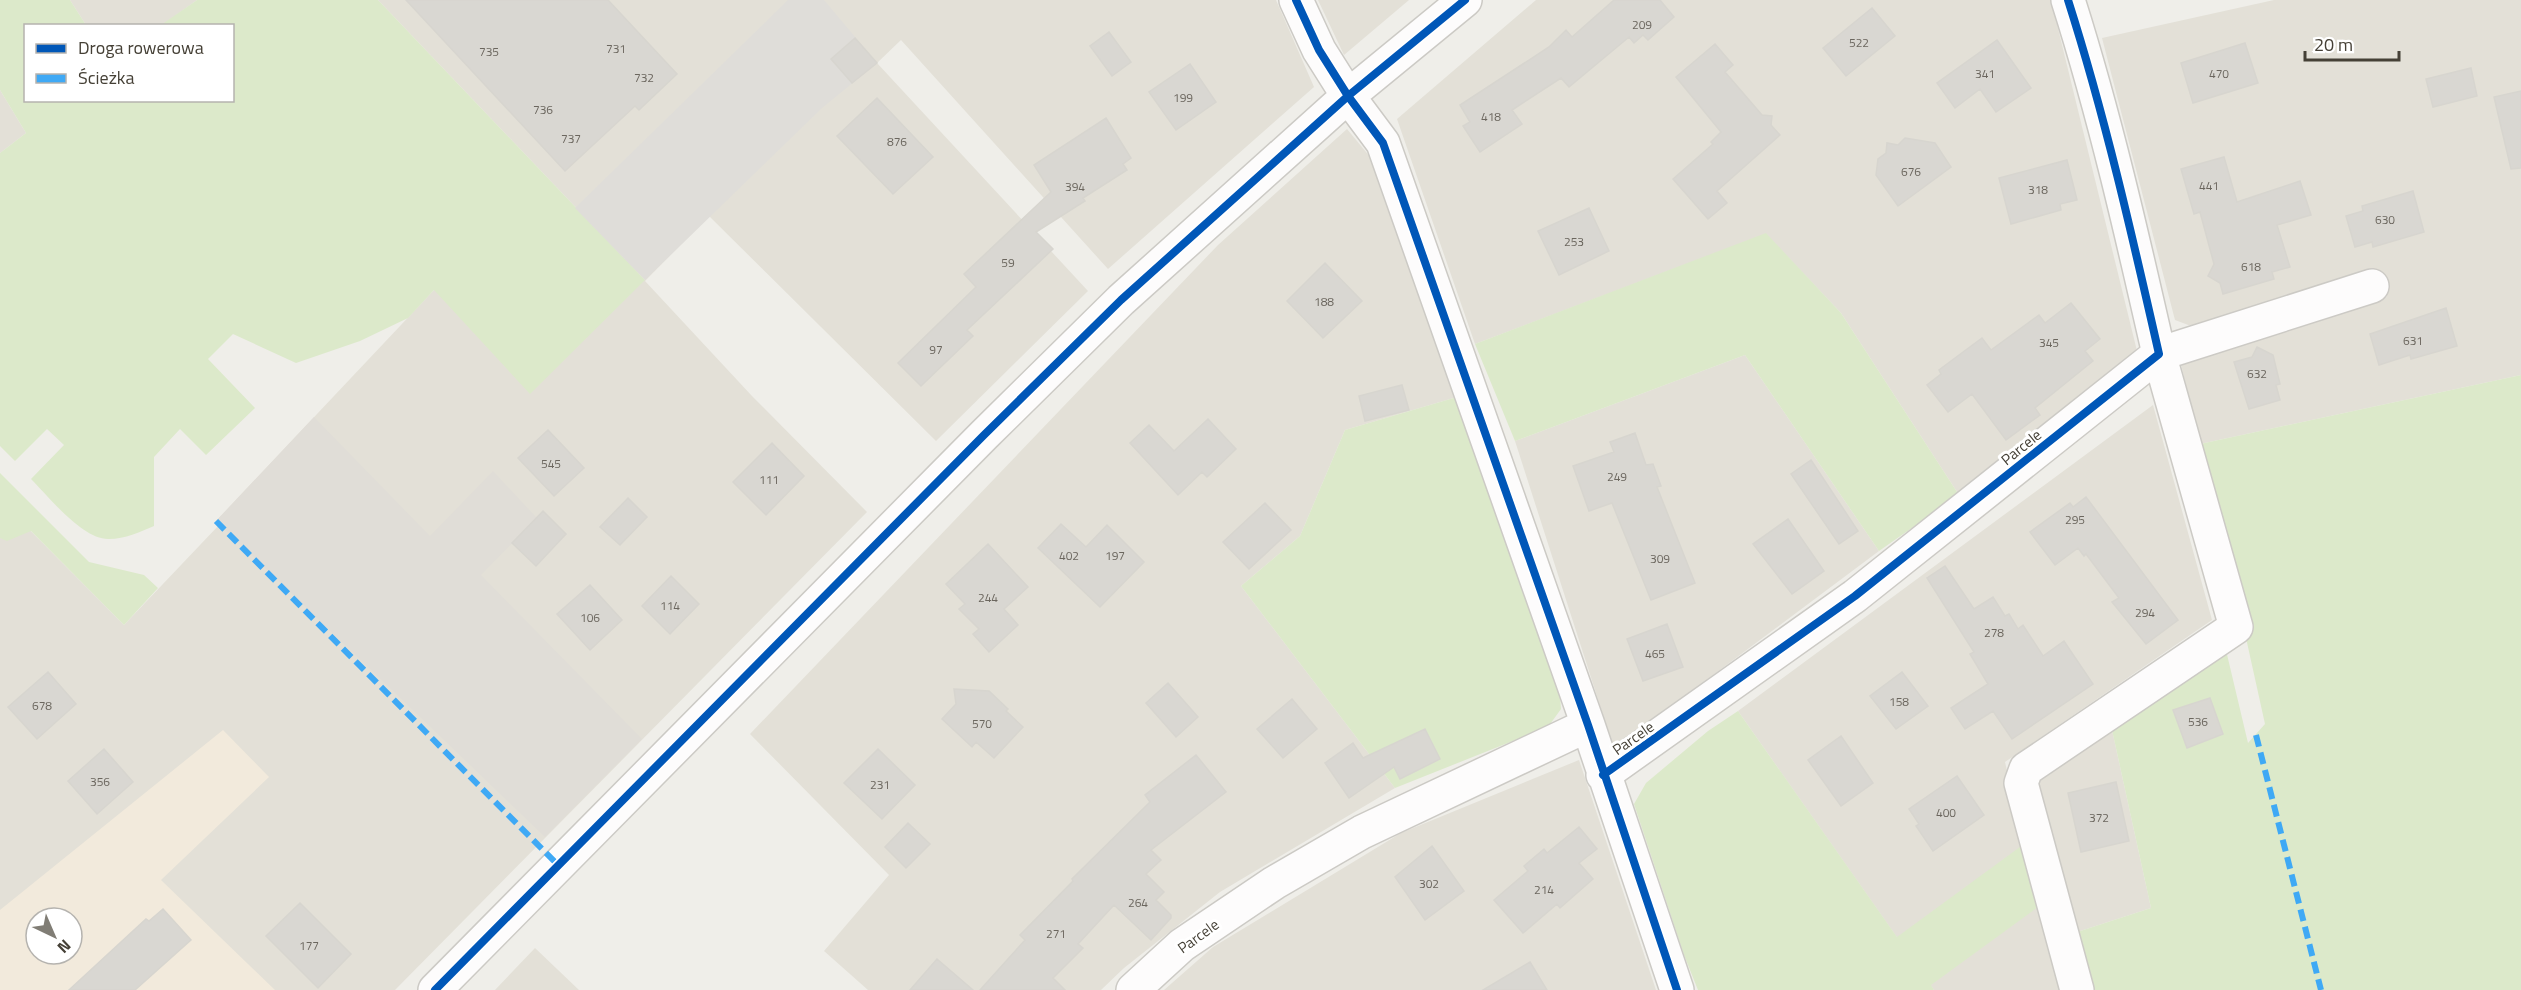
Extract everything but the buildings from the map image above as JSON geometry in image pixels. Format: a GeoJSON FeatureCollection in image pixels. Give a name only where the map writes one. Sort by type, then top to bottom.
{"type":"FeatureCollection","features":[{"type":"Feature","properties":{"kind":"street"},"geometry":{"type":"LineString","coordinates":[[1296,0],[1319,50],[1348,96],[1383,143],[1588,725],[1677,990]]}},
{"type":"Feature","properties":{"kind":"street"},"geometry":{"type":"LineString","coordinates":[[435,990],[984,435],[1121,300],[1348,96],[1465,0]]}},
{"type":"Feature","properties":{"kind":"street"},"geometry":{"type":"LineString","coordinates":[[2068,0],[2127,213],[2159,354],[2236,627],[2026,769],[2021,783],[2077,990]]}},
{"type":"Feature","properties":{"kind":"street"},"geometry":{"type":"LineString","coordinates":[[2159,354],[2372,286]]}},
{"type":"Feature","properties":{"kind":"street","name":"Parcele"},"geometry":{"type":"LineString","coordinates":[[1603,775],[1855,596],[2159,354]]}},
{"type":"Feature","properties":{"kind":"street","name":"Parcele"},"geometry":{"type":"LineString","coordinates":[[1133,990],[1182,945],[1275,883],[1362,832],[1588,725]]}},
{"type":"Feature","properties":{"kind":"shaded area"},"geometry":{"type":"Polygon","coordinates":[[[70,0],[197,0],[164,24],[85,24],[70,0]]]}},
{"type":"Feature","properties":{"kind":"shaded area"},"geometry":{"type":"Polygon","coordinates":[[[378,0],[1276,0],[1314,87],[1108,269],[901,40],[877,63],[1088,291],[936,441],[709,216],[645,281],[752,396],[867,512],[395,990],[0,990],[0,500],[124,625],[219,525],[216,521],[434,290],[645,280],[378,0]]]}},
{"type":"Feature","properties":{"kind":"shaded area"},"geometry":{"type":"Polygon","coordinates":[[[788,0],[824,0],[877,63],[822,108],[645,280],[575,208],[788,0]]]}},
{"type":"Feature","properties":{"kind":"shaded area"},"geometry":{"type":"Polygon","coordinates":[[[1318,0],[1409,0],[1344,55],[1318,0]]]}},
{"type":"Feature","properties":{"kind":"shaded area"},"geometry":{"type":"Polygon","coordinates":[[[1536,0],[2051,0],[2137,351],[1959,495],[1841,313],[1766,234],[1475,344],[1397,119],[1536,0]]]}},
{"type":"Feature","properties":{"kind":"shaded area"},"geometry":{"type":"Polygon","coordinates":[[[2274,0],[2521,0],[2521,375],[2200,444],[2180,360],[2387,297],[2377,269],[2191,326],[2175,320],[2102,38],[2274,0]]]}},
{"type":"Feature","properties":{"kind":"shaded area"},"geometry":{"type":"Polygon","coordinates":[[[0,90],[26,133],[0,153],[0,90]]]}},
{"type":"Feature","properties":{"kind":"shaded area"},"geometry":{"type":"Polygon","coordinates":[[[1347,129],[1371,158],[1457,397],[1345,430],[1300,536],[1241,586],[1395,788],[1220,892],[1124,968],[1101,990],[868,990],[824,951],[889,875],[750,734],[1218,245],[1347,129]]]}},
{"type":"Feature","properties":{"kind":"shaded area"},"geometry":{"type":"Polygon","coordinates":[[[1745,355],[1879,551],[1614,749],[1515,441],[1745,355]]]}},
{"type":"Feature","properties":{"kind":"shaded area"},"geometry":{"type":"Polygon","coordinates":[[[2153,405],[2212,620],[2005,762],[2038,906],[2061,990],[1934,990],[1738,711],[2153,405]]]}},
{"type":"Feature","properties":{"kind":"shaded area"},"geometry":{"type":"Polygon","coordinates":[[[314,417],[430,536],[493,471],[537,518],[481,575],[642,739],[545,837],[216,521],[314,417]]]}},
{"type":"Feature","properties":{"kind":"shaded area"},"geometry":{"type":"Polygon","coordinates":[[[223,730],[269,777],[161,880],[275,990],[0,990],[0,910],[223,730]]]}},
{"type":"Feature","properties":{"kind":"shaded area"},"geometry":{"type":"Polygon","coordinates":[[[2112,730],[2151,908],[2071,934],[2034,783],[2112,730]]]}},
{"type":"Feature","properties":{"kind":"shaded area"},"geometry":{"type":"Polygon","coordinates":[[[1579,760],[1656,990],[1164,990],[1213,947],[1401,833],[1579,760]]]}},
{"type":"Feature","properties":{"kind":"shaded area"},"geometry":{"type":"Polygon","coordinates":[[[535,948],[579,990],[495,990],[535,948]]]}},
{"type":"Feature","properties":{"kind":"green space"},"geometry":{"type":"Polygon","coordinates":[[[0,0],[70,0],[85,24],[24,24],[24,102],[234,102],[234,24],[162,24],[197,0],[378,0],[645,280],[530,394],[434,290],[408,318],[360,341],[296,363],[233,334],[208,359],[255,408],[206,455],[180,429],[154,457],[154,526],[121,538],[99,537],[88,533],[67,516],[31,479],[64,445],[47,429],[15,461],[0,446],[0,153],[26,133],[0,90],[0,0]]]}},
{"type":"Feature","properties":{"kind":"green space"},"geometry":{"type":"Polygon","coordinates":[[[1766,233],[1841,313],[1959,495],[1879,551],[1745,355],[1515,441],[1475,344],[1766,233]]]}},
{"type":"Feature","properties":{"kind":"green space"},"geometry":{"type":"Polygon","coordinates":[[[2521,375],[2521,990],[2088,990],[2071,934],[2151,908],[2112,730],[2225,646],[2248,743],[2265,724],[2225,543],[2200,444],[2521,375]]]}},
{"type":"Feature","properties":{"kind":"green space"},"geometry":{"type":"Polygon","coordinates":[[[1457,397],[1559,682],[1561,709],[1548,727],[1395,788],[1241,586],[1300,536],[1345,430],[1457,397]]]}},
{"type":"Feature","properties":{"kind":"green space"},"geometry":{"type":"Polygon","coordinates":[[[0,473],[89,562],[144,575],[158,588],[124,625],[31,531],[7,541],[0,538],[0,473]]]}},
{"type":"Feature","properties":{"kind":"green space"},"geometry":{"type":"Polygon","coordinates":[[[1738,711],[1897,937],[2024,844],[2038,907],[1931,985],[1934,990],[1698,990],[1684,955],[1634,804],[1646,783],[1708,731],[1738,711]]]}},
{"type":"Feature","properties":{"kind":"marked path"},"geometry":{"type":"LineString","coordinates":[[216,521],[558,865]]}},
{"type":"Feature","properties":{"kind":"marked path"},"geometry":{"type":"LineString","coordinates":[[2256,735],[2321,990]]}},
{"type":"Feature","properties":{"kind":"cycle path"},"geometry":{"type":"LineString","coordinates":[[1296,0],[1319,50],[1348,96],[1383,143],[1588,725],[1677,990]]}},
{"type":"Feature","properties":{"kind":"cycle path"},"geometry":{"type":"LineString","coordinates":[[435,990],[984,435],[1121,300],[1348,96],[1465,0]]}},
{"type":"Feature","properties":{"kind":"cycle path"},"geometry":{"type":"LineString","coordinates":[[1603,775],[1855,596],[2159,354],[2106,132],[2068,0]]}}]}
